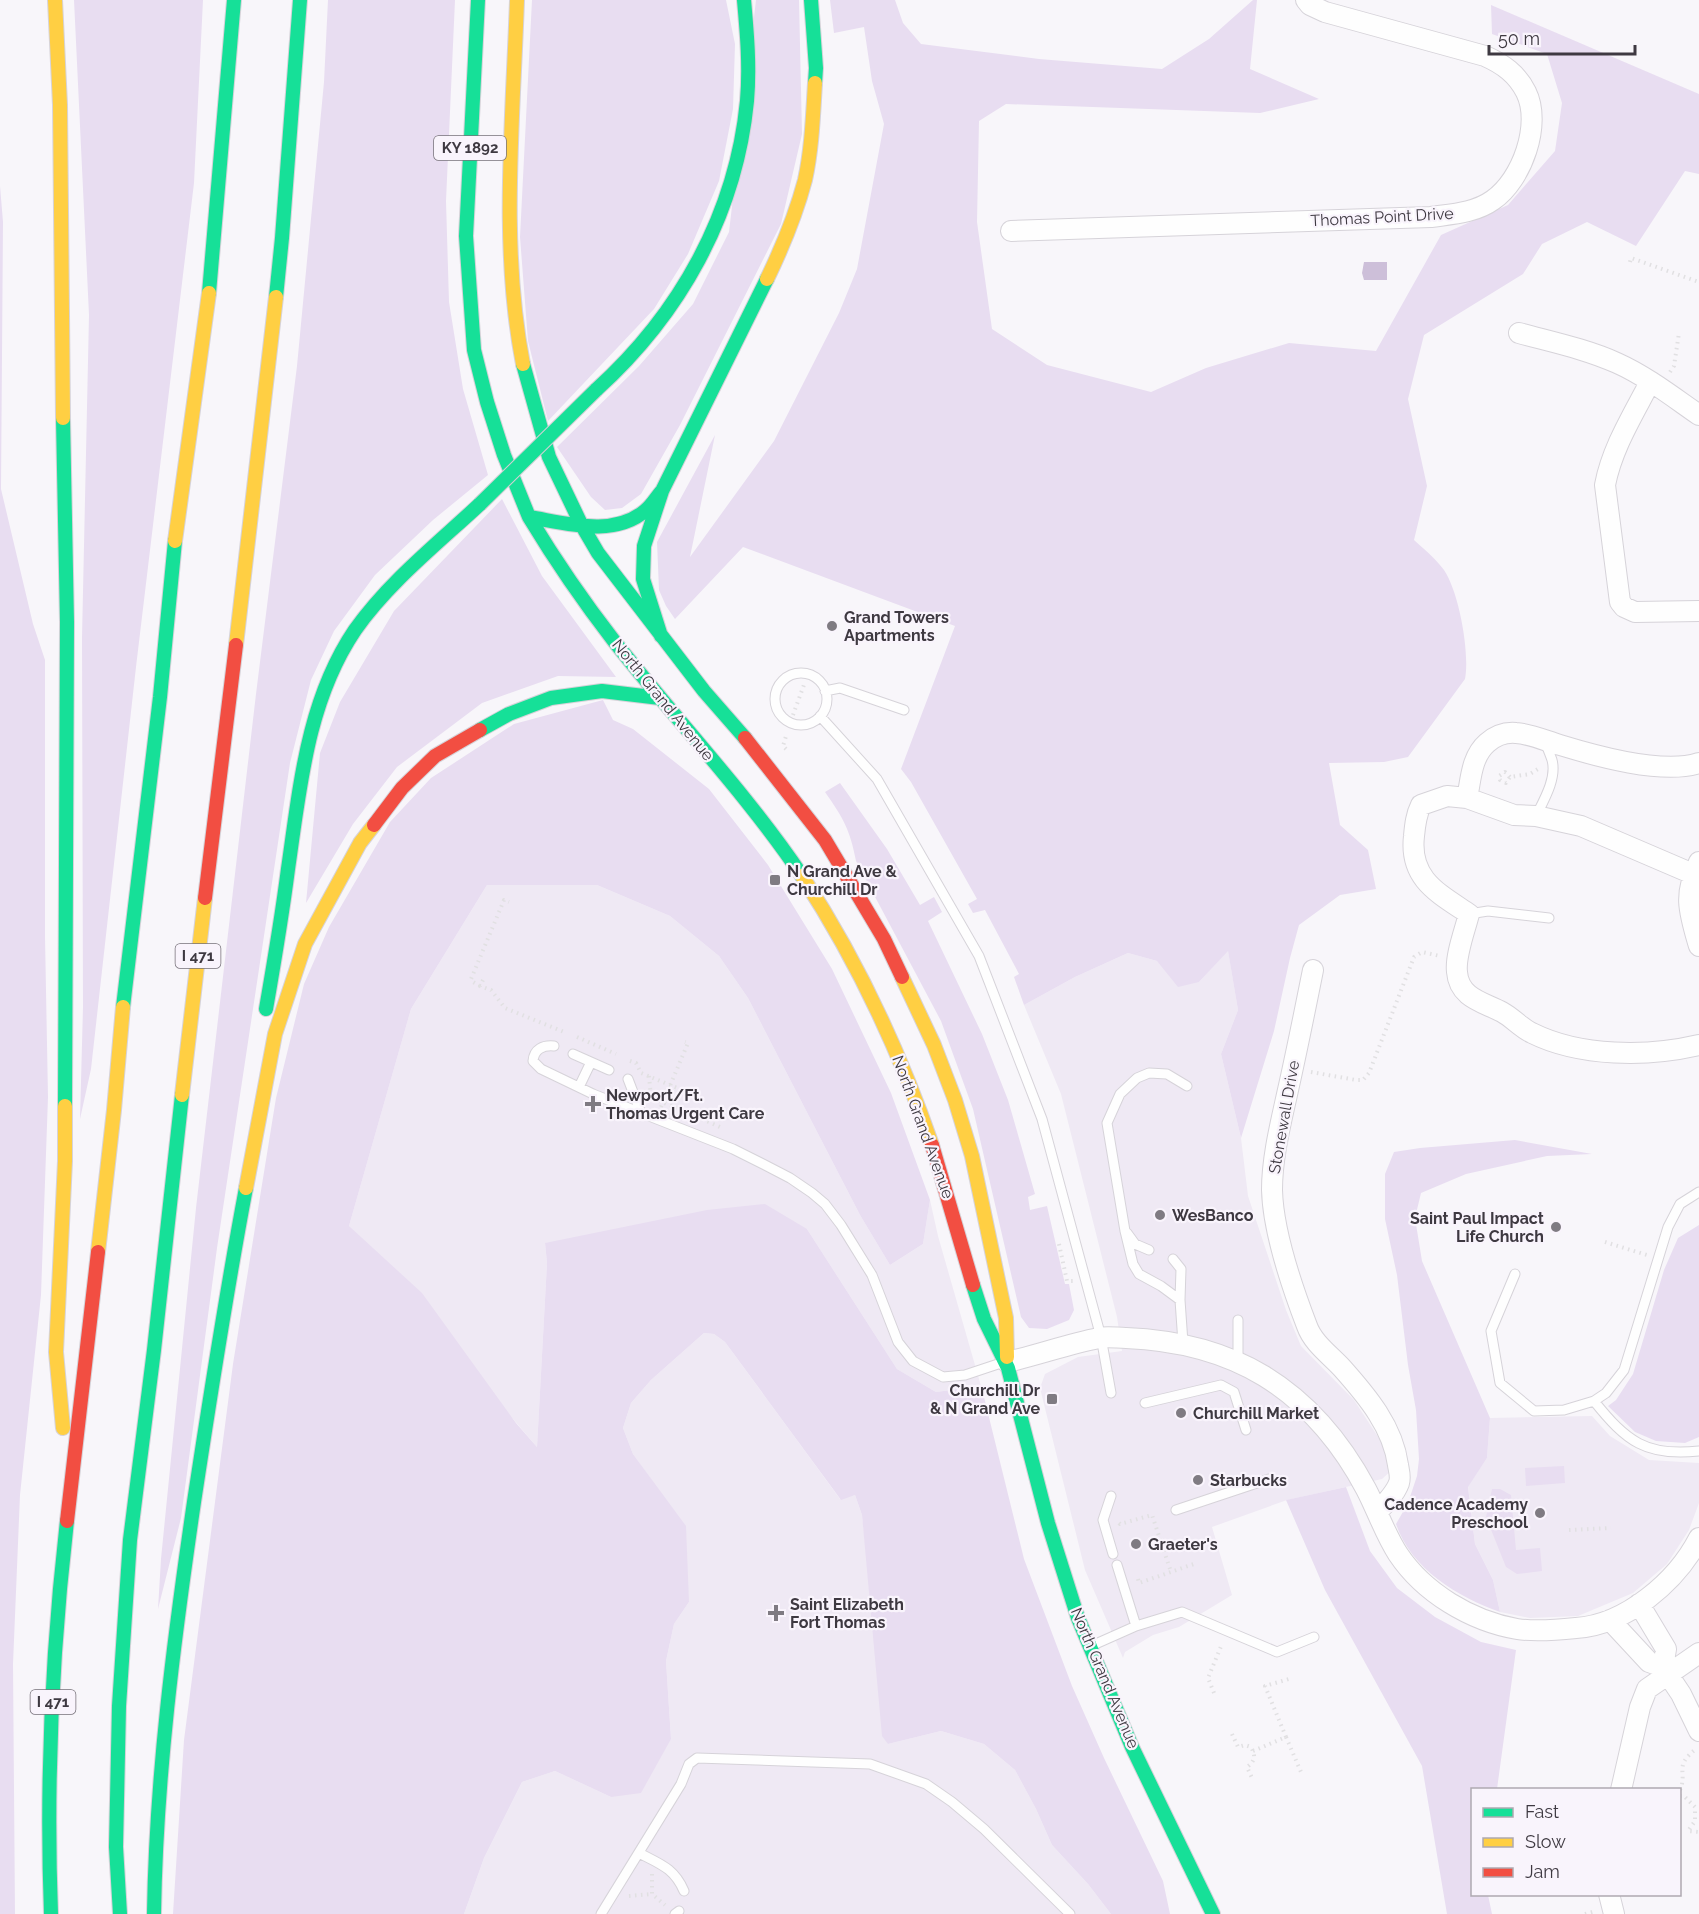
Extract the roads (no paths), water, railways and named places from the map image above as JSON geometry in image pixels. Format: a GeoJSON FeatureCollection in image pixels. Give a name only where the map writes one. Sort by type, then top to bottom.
{"type":"FeatureCollection","features":[{"type":"Feature","properties":{"kind":"main road"},"geometry":{"type":"LineString","coordinates":[[55,0],[60,105],[64,542],[67,622],[65,1161],[56,1352],[69,1491]]}},
{"type":"Feature","properties":{"kind":"main road","name":"I 471"},"geometry":{"type":"LineString","coordinates":[[51,1914],[48,1842],[56,1614],[114,1110],[126,973],[160,698],[175,540],[207,318],[234,0]]}},
{"type":"Feature","properties":{"kind":"main road","name":"I 471"},"geometry":{"type":"LineString","coordinates":[[120,1914],[116,1847],[119,1706],[129,1551],[193,993],[251,532],[282,238],[300,0]]}},
{"type":"Feature","properties":{"kind":"main road","name":"North Grand Avenue"},"geometry":{"type":"LineString","coordinates":[[478,0],[466,236],[474,350],[504,455],[529,517],[546,547],[631,663],[773,836],[818,901],[869,992],[918,1102],[985,1321],[1007,1362]]}},
{"type":"Feature","properties":{"kind":"main road","name":"North Grand Avenue"},"geometry":{"type":"LineString","coordinates":[[517,0],[510,225],[512,288],[516,328],[533,407],[549,457],[581,525],[603,561],[704,691],[747,740],[825,840],[884,939],[914,999],[955,1100],[972,1156],[1006,1318],[1007,1362],[1063,1574],[1089,1647],[1213,1914]]}},
{"type":"Feature","properties":{"kind":"main road"},"geometry":{"type":"LineString","coordinates":[[255,1137],[262,1036],[297,802],[308,740],[330,674],[355,632],[393,584],[480,504],[630,357],[662,318],[684,286],[722,213],[735,173],[748,101],[748,48],[744,0]]}},
{"type":"Feature","properties":{"kind":"main road"},"geometry":{"type":"LineString","coordinates":[[661,636],[643,579],[644,546],[662,491],[777,258],[797,206],[805,178],[813,122],[816,68],[811,0]]}},
{"type":"Feature","properties":{"kind":"main road"},"geometry":{"type":"LineString","coordinates":[[529,517],[602,527],[622,523],[636,517],[662,491]]}},
{"type":"Feature","properties":{"kind":"main road"},"geometry":{"type":"LineString","coordinates":[[154,1914],[155,1839],[176,1625],[224,1301],[275,1034],[305,944],[360,843],[402,788],[435,756],[509,714],[551,698],[602,691],[660,698]]}},
{"type":"Feature","properties":{"kind":"street","name":"Thomas Point Drive"},"geometry":{"type":"LineString","coordinates":[[1011,231],[1431,217],[1467,212],[1493,200],[1504,190],[1522,164],[1528,146],[1532,113],[1527,93],[1504,65],[1485,56],[1325,12],[1310,5],[1306,0]]}},
{"type":"Feature","properties":{"kind":"street"},"geometry":{"type":"LineString","coordinates":[[1519,333],[1591,353],[1617,363],[1699,415]]}},
{"type":"Feature","properties":{"kind":"street"},"geometry":{"type":"LineString","coordinates":[[1655,385],[1609,466],[1605,485],[1620,602],[1623,607],[1635,612],[1699,611]]}},
{"type":"Feature","properties":{"kind":"street"},"geometry":{"type":"LineString","coordinates":[[1467,798],[1473,766],[1479,752],[1487,743],[1503,733],[1514,733],[1583,752],[1661,767],[1686,768],[1699,763]]}},
{"type":"Feature","properties":{"kind":"street"},"geometry":{"type":"LineString","coordinates":[[1699,946],[1688,902],[1696,868],[1581,825],[1536,816],[1515,815],[1467,798],[1447,796],[1421,805],[1416,814],[1413,857],[1418,870],[1427,883],[1469,914],[1456,972],[1462,988],[1469,996],[1505,1014],[1532,1033],[1564,1045],[1611,1053],[1699,1045]]}},
{"type":"Feature","properties":{"kind":"street","name":"Stonewall Drive"},"geometry":{"type":"LineString","coordinates":[[1313,970],[1282,1118],[1272,1189],[1278,1229],[1308,1330],[1372,1404],[1388,1429],[1397,1459],[1399,1485],[1377,1512]]}},
{"type":"Feature","properties":{"kind":"street"},"geometry":{"type":"LineString","coordinates":[[1007,1362],[1101,1337],[1183,1343],[1239,1364],[1273,1383],[1297,1401],[1325,1428],[1347,1457],[1398,1553],[1416,1577],[1439,1596],[1467,1613],[1492,1623],[1519,1629],[1586,1628],[1610,1620],[1639,1604],[1669,1578],[1699,1538]]}},
{"type":"Feature","properties":{"kind":"street"},"geometry":{"type":"LineString","coordinates":[[1639,1604],[1666,1649],[1666,1670],[1699,1731]]}},
{"type":"Feature","properties":{"kind":"street"},"geometry":{"type":"LineString","coordinates":[[1610,1620],[1648,1662],[1666,1670]]}},
{"type":"Feature","properties":{"kind":"street"},"geometry":{"type":"LineString","coordinates":[[1621,1788],[1640,1707],[1647,1689],[1666,1670],[1699,1653]]}},
{"type":"Feature","properties":{"kind":"street"},"geometry":{"type":"LineString","coordinates":[[1610,1896],[1614,1914]]}},
{"type":"Feature","properties":{"kind":"lane"},"geometry":{"type":"LineString","coordinates":[[798,673],[815,678],[825,691],[827,700],[820,716],[806,724],[790,723],[778,711],[775,704],[775,695],[782,681],[798,673]]}},
{"type":"Feature","properties":{"kind":"lane"},"geometry":{"type":"LineString","coordinates":[[825,691],[840,688],[904,710]]}},
{"type":"Feature","properties":{"kind":"lane"},"geometry":{"type":"LineString","coordinates":[[820,716],[877,779],[978,956],[1042,1119],[1101,1337],[1111,1393]]}},
{"type":"Feature","properties":{"kind":"lane"},"geometry":{"type":"LineString","coordinates":[[1536,816],[1547,792],[1553,769],[1552,760],[1544,741]]}},
{"type":"Feature","properties":{"kind":"lane"},"geometry":{"type":"LineString","coordinates":[[1469,914],[1488,911],[1549,918]]}},
{"type":"Feature","properties":{"kind":"lane"},"geometry":{"type":"LineString","coordinates":[[554,1046],[539,1048],[534,1054],[533,1061],[541,1069],[641,1113],[733,1149],[790,1178],[825,1204],[872,1275],[898,1342],[913,1361],[943,1377],[965,1375],[1007,1362]]}},
{"type":"Feature","properties":{"kind":"lane"},"geometry":{"type":"LineString","coordinates":[[573,1054],[609,1070]]}},
{"type":"Feature","properties":{"kind":"lane"},"geometry":{"type":"LineString","coordinates":[[579,1087],[591,1062]]}},
{"type":"Feature","properties":{"kind":"lane"},"geometry":{"type":"LineString","coordinates":[[1180,1300],[1161,1286],[1138,1274],[1133,1264],[1125,1231],[1107,1123],[1120,1094],[1137,1078],[1149,1073],[1167,1074],[1187,1086]]}},
{"type":"Feature","properties":{"kind":"lane"},"geometry":{"type":"LineString","coordinates":[[628,1079],[641,1113]]}},
{"type":"Feature","properties":{"kind":"lane"},"geometry":{"type":"LineString","coordinates":[[1515,1274],[1491,1331],[1500,1383],[1534,1411],[1564,1410],[1594,1401],[1606,1393],[1624,1370],[1668,1227],[1680,1204],[1699,1192]]}},
{"type":"Feature","properties":{"kind":"lane"},"geometry":{"type":"LineString","coordinates":[[1125,1231],[1135,1244],[1149,1250]]}},
{"type":"Feature","properties":{"kind":"lane"},"geometry":{"type":"LineString","coordinates":[[1173,1259],[1181,1269],[1180,1300],[1183,1343]]}},
{"type":"Feature","properties":{"kind":"lane"},"geometry":{"type":"LineString","coordinates":[[1238,1320],[1239,1364]]}},
{"type":"Feature","properties":{"kind":"lane"},"geometry":{"type":"LineString","coordinates":[[1145,1403],[1221,1385],[1233,1392],[1246,1430]]}},
{"type":"Feature","properties":{"kind":"lane"},"geometry":{"type":"LineString","coordinates":[[1594,1401],[1615,1427],[1630,1439],[1648,1448],[1666,1452],[1699,1451]]}},
{"type":"Feature","properties":{"kind":"lane"},"geometry":{"type":"LineString","coordinates":[[1176,1510],[1269,1479]]}},
{"type":"Feature","properties":{"kind":"lane"},"geometry":{"type":"LineString","coordinates":[[1111,1496],[1103,1520],[1113,1554]]}},
{"type":"Feature","properties":{"kind":"lane"},"geometry":{"type":"LineString","coordinates":[[1117,1565],[1136,1626]]}},
{"type":"Feature","properties":{"kind":"lane"},"geometry":{"type":"LineString","coordinates":[[1089,1647],[1136,1626],[1182,1612],[1277,1652],[1314,1637]]}},
{"type":"Feature","properties":{"kind":"lane"},"geometry":{"type":"LineString","coordinates":[[604,1913],[681,1784],[689,1764],[697,1758],[870,1764],[926,1784],[984,1829],[1070,1914]]}},
{"type":"Feature","properties":{"kind":"lane"},"geometry":{"type":"LineString","coordinates":[[639,1853],[665,1866],[678,1877],[684,1891]]}},
{"type":"Feature","properties":{"kind":"place","name":"Grand Towers Apartments"},"geometry":{"type":"Point","coordinates":[832,626]}},
{"type":"Feature","properties":{"kind":"place","name":"N Grand Ave & Churchill Dr"},"geometry":{"type":"Point","coordinates":[775,880]}},
{"type":"Feature","properties":{"kind":"place","name":"Newport/Ft. Thomas Urgent Care"},"geometry":{"type":"Point","coordinates":[593,1104]}},
{"type":"Feature","properties":{"kind":"place","name":"WesBanco"},"geometry":{"type":"Point","coordinates":[1160,1215]}},
{"type":"Feature","properties":{"kind":"place","name":"Saint Paul Impact Life Church"},"geometry":{"type":"Point","coordinates":[1556,1227]}},
{"type":"Feature","properties":{"kind":"place","name":"Churchill Dr & N Grand Ave"},"geometry":{"type":"Point","coordinates":[1052,1399]}},
{"type":"Feature","properties":{"kind":"place","name":"Churchill Market"},"geometry":{"type":"Point","coordinates":[1181,1413]}},
{"type":"Feature","properties":{"kind":"place","name":"Starbucks"},"geometry":{"type":"Point","coordinates":[1198,1480]}},
{"type":"Feature","properties":{"kind":"place","name":"Cadence Academy Preschool"},"geometry":{"type":"Point","coordinates":[1540,1513]}},
{"type":"Feature","properties":{"kind":"place","name":"Graeter's"},"geometry":{"type":"Point","coordinates":[1136,1544]}},
{"type":"Feature","properties":{"kind":"place","name":"Saint Elizabeth Fort Thomas"},"geometry":{"type":"Point","coordinates":[776,1613]}}]}
